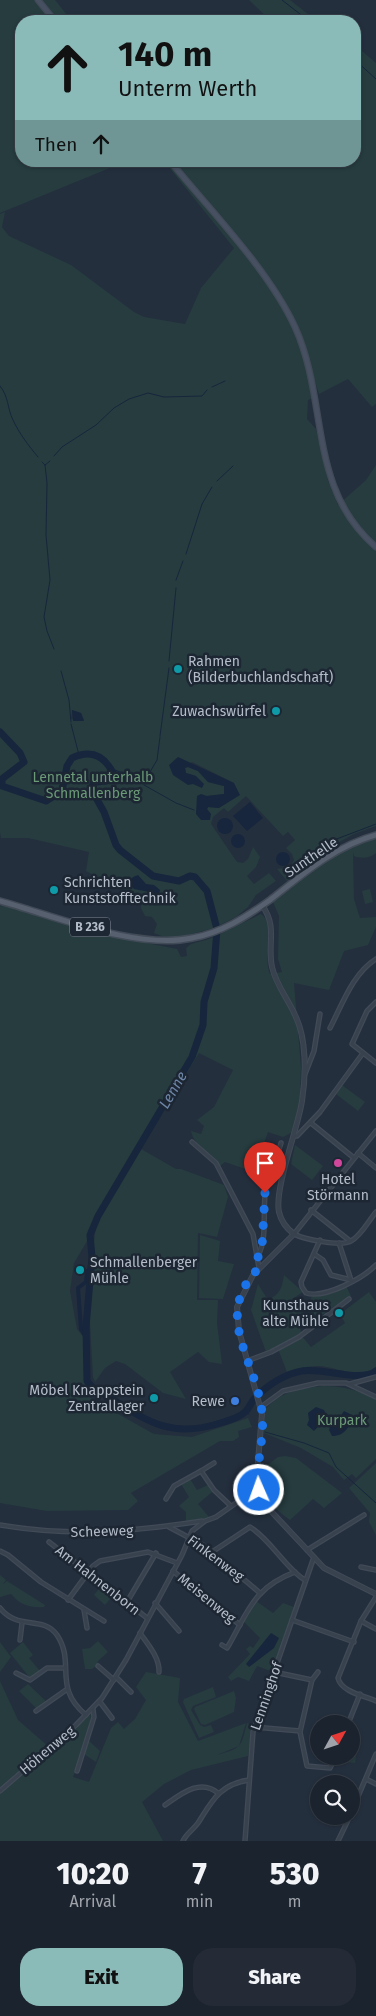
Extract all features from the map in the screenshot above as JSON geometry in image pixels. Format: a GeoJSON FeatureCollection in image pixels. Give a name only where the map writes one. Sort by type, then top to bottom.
{"type":"FeatureCollection","features":[{"type":"Feature","properties":{"kind":"main road"},"geometry":{"type":"LineString","coordinates":[[38,0],[50,15]]}},
{"type":"Feature","properties":{"kind":"main road"},"geometry":{"type":"LineString","coordinates":[[175,167],[269,282],[288,313],[307,360],[327,468],[338,497],[353,522],[376,547]]}},
{"type":"Feature","properties":{"kind":"main road","name":"Sunthelle"},"geometry":{"type":"LineString","coordinates":[[262,905],[331,854],[356,841],[376,835]]}},
{"type":"Feature","properties":{"kind":"main road","name":"B 236"},"geometry":{"type":"LineString","coordinates":[[0,901],[121,935],[151,940],[182,940],[209,934],[239,920],[262,905]]}},
{"type":"Feature","properties":{"kind":"street"},"geometry":{"type":"LineString","coordinates":[[262,905],[272,924],[271,960],[274,974],[296,1016],[300,1029],[304,1077],[302,1099],[278,1202],[282,1221],[294,1234],[339,1243],[350,1242],[376,1212]]}},
{"type":"Feature","properties":{"kind":"street"},"geometry":{"type":"LineString","coordinates":[[330,1028],[351,987],[365,969],[376,959]]}},
{"type":"Feature","properties":{"kind":"street"},"geometry":{"type":"LineString","coordinates":[[376,1002],[367,1012],[352,1044],[353,1047],[376,1063]]}},
{"type":"Feature","properties":{"kind":"street"},"geometry":{"type":"LineString","coordinates":[[304,1077],[314,1051],[320,1014]]}},
{"type":"Feature","properties":{"kind":"street"},"geometry":{"type":"LineString","coordinates":[[294,1136],[297,1136],[311,1124],[363,1053]]}},
{"type":"Feature","properties":{"kind":"street"},"geometry":{"type":"LineString","coordinates":[[311,1124],[354,1158]]}},
{"type":"Feature","properties":{"kind":"street"},"geometry":{"type":"LineString","coordinates":[[376,1131],[311,1210],[294,1234],[259,1268],[243,1291],[237,1310],[239,1331],[261,1405],[262,1427],[257,1473],[259,1490],[269,1509],[314,1557],[332,1573],[376,1595],[361,1621],[338,1681],[344,1688],[376,1701]]}},
{"type":"Feature","properties":{"kind":"street"},"geometry":{"type":"LineString","coordinates":[[192,1142],[216,1163],[251,1231],[258,1256],[259,1268]]}},
{"type":"Feature","properties":{"kind":"street"},"geometry":{"type":"LineString","coordinates":[[258,1256],[262,1247],[265,1188],[282,1143]]}},
{"type":"Feature","properties":{"kind":"street"},"geometry":{"type":"LineString","coordinates":[[358,1153],[376,1168]]}},
{"type":"Feature","properties":{"kind":"street"},"geometry":{"type":"LineString","coordinates":[[311,1210],[350,1242]]}},
{"type":"Feature","properties":{"kind":"street"},"geometry":{"type":"LineString","coordinates":[[320,1240],[301,1282],[304,1292],[315,1294],[336,1289],[376,1265]]}},
{"type":"Feature","properties":{"kind":"street"},"geometry":{"type":"LineString","coordinates":[[339,1243],[351,1280]]}},
{"type":"Feature","properties":{"kind":"street"},"geometry":{"type":"LineString","coordinates":[[314,1254],[323,1260],[331,1275],[351,1280]]}},
{"type":"Feature","properties":{"kind":"street"},"geometry":{"type":"LineString","coordinates":[[247,1361],[271,1352],[298,1337],[349,1299]]}},
{"type":"Feature","properties":{"kind":"street"},"geometry":{"type":"LineString","coordinates":[[261,1405],[292,1388],[330,1382],[350,1384],[376,1377]]}},
{"type":"Feature","properties":{"kind":"street"},"geometry":{"type":"LineString","coordinates":[[350,1384],[376,1397]]}},
{"type":"Feature","properties":{"kind":"street"},"geometry":{"type":"LineString","coordinates":[[166,1499],[174,1486],[214,1464]]}},
{"type":"Feature","properties":{"kind":"street"},"geometry":{"type":"LineString","coordinates":[[201,1471],[214,1490],[231,1506]]}},
{"type":"Feature","properties":{"kind":"street","name":"Höhenweg"},"geometry":{"type":"LineString","coordinates":[[0,1791],[100,1702],[140,1633],[193,1529],[259,1490]]}},
{"type":"Feature","properties":{"kind":"street"},"geometry":{"type":"LineString","coordinates":[[308,1550],[364,1515]]}},
{"type":"Feature","properties":{"kind":"street","name":"Scheeweg"},"geometry":{"type":"LineString","coordinates":[[0,1525],[94,1534],[205,1521]]}},
{"type":"Feature","properties":{"kind":"street","name":"Finkenweg"},"geometry":{"type":"LineString","coordinates":[[169,1526],[189,1536],[212,1552],[260,1593]]}},
{"type":"Feature","properties":{"kind":"street"},"geometry":{"type":"LineString","coordinates":[[212,1552],[250,1527],[274,1548],[295,1572],[305,1580]]}},
{"type":"Feature","properties":{"kind":"street","name":"Am Hahnenborn"},"geometry":{"type":"LineString","coordinates":[[50,1542],[147,1618]]}},
{"type":"Feature","properties":{"kind":"street"},"geometry":{"type":"LineString","coordinates":[[0,1551],[8,1554],[41,1582],[104,1621]]}},
{"type":"Feature","properties":{"kind":"street"},"geometry":{"type":"LineString","coordinates":[[68,1600],[100,1561],[145,1552],[156,1553],[177,1563]]}},
{"type":"Feature","properties":{"kind":"street"},"geometry":{"type":"LineString","coordinates":[[127,1602],[156,1553]]}},
{"type":"Feature","properties":{"kind":"street","name":"Lenninghof"},"geometry":{"type":"LineString","coordinates":[[245,1841],[254,1727],[314,1557]]}},
{"type":"Feature","properties":{"kind":"street"},"geometry":{"type":"LineString","coordinates":[[361,1568],[376,1570]]}},
{"type":"Feature","properties":{"kind":"street","name":"Meisenweg"},"geometry":{"type":"LineString","coordinates":[[173,1570],[240,1625]]}},
{"type":"Feature","properties":{"kind":"street"},"geometry":{"type":"LineString","coordinates":[[222,1645],[227,1648],[260,1593],[280,1579],[295,1572]]}},
{"type":"Feature","properties":{"kind":"street"},"geometry":{"type":"LineString","coordinates":[[155,1603],[180,1631]]}},
{"type":"Feature","properties":{"kind":"street"},"geometry":{"type":"LineString","coordinates":[[0,1608],[9,1617],[22,1623],[40,1624],[53,1630],[63,1648],[66,1690],[74,1703],[86,1716]]}},
{"type":"Feature","properties":{"kind":"street"},"geometry":{"type":"LineString","coordinates":[[84,1609],[87,1628]]}},
{"type":"Feature","properties":{"kind":"street"},"geometry":{"type":"LineString","coordinates":[[292,1620],[354,1642]]}},
{"type":"Feature","properties":{"kind":"street"},"geometry":{"type":"LineString","coordinates":[[361,1621],[376,1629]]}},
{"type":"Feature","properties":{"kind":"street"},"geometry":{"type":"LineString","coordinates":[[20,1640],[22,1623]]}},
{"type":"Feature","properties":{"kind":"street"},"geometry":{"type":"LineString","coordinates":[[140,1633],[153,1653],[158,1664],[158,1672]]}},
{"type":"Feature","properties":{"kind":"street"},"geometry":{"type":"LineString","coordinates":[[98,1666],[131,1692]]}},
{"type":"Feature","properties":{"kind":"street"},"geometry":{"type":"LineString","coordinates":[[16,1673],[30,1680],[46,1668],[65,1668]]}},
{"type":"Feature","properties":{"kind":"street"},"geometry":{"type":"LineString","coordinates":[[274,1672],[312,1680]]}},
{"type":"Feature","properties":{"kind":"street"},"geometry":{"type":"LineString","coordinates":[[318,1672],[312,1680],[300,1731],[308,1767],[330,1768],[332,1765]]}},
{"type":"Feature","properties":{"kind":"street"},"geometry":{"type":"LineString","coordinates":[[36,1711],[66,1690]]}},
{"type":"Feature","properties":{"kind":"street"},"geometry":{"type":"LineString","coordinates":[[352,1715],[360,1694]]}},
{"type":"Feature","properties":{"kind":"street"},"geometry":{"type":"LineString","coordinates":[[100,1702],[112,1718]]}},
{"type":"Feature","properties":{"kind":"street","name":"Höhenweg"},"geometry":{"type":"LineString","coordinates":[[77,1772],[94,1717],[93,1709]]}},
{"type":"Feature","properties":{"kind":"street"},"geometry":{"type":"LineString","coordinates":[[254,1727],[300,1731]]}},
{"type":"Feature","properties":{"kind":"street"},"geometry":{"type":"LineString","coordinates":[[360,1793],[376,1754]]}},
{"type":"Feature","properties":{"kind":"street"},"geometry":{"type":"LineString","coordinates":[[366,1779],[376,1784]]}},
{"type":"Feature","properties":{"kind":"street"},"geometry":{"type":"LineString","coordinates":[[183,1841],[198,1823],[208,1804],[218,1793],[235,1783],[249,1780]]}},
{"type":"Feature","properties":{"kind":"street"},"geometry":{"type":"LineString","coordinates":[[165,1805],[199,1786],[208,1787],[218,1793]]}},
{"type":"Feature","properties":{"kind":"street"},"geometry":{"type":"LineString","coordinates":[[338,1841],[346,1825]]}},
{"type":"Feature","properties":{"kind":"green space"},"geometry":{"type":"Polygon","coordinates":[[[0,0],[36,0],[50,15],[15,15],[15,167],[112,167],[0,213],[0,0]]]}},
{"type":"Feature","properties":{"kind":"green space"},"geometry":{"type":"Polygon","coordinates":[[[40,0],[55,0],[67,15],[53,15],[40,0]]]}},
{"type":"Feature","properties":{"kind":"green space"},"geometry":{"type":"Polygon","coordinates":[[[249,0],[290,0],[309,15],[265,15],[249,0]]]}},
{"type":"Feature","properties":{"kind":"green space"},"geometry":{"type":"Polygon","coordinates":[[[361,50],[376,63],[376,404],[372,407],[348,379],[319,394],[298,329],[281,296],[178,167],[361,167],[361,50]]]}},
{"type":"Feature","properties":{"kind":"green space","name":"Lennetal unterhalb Schmallenberg"},"geometry":{"type":"Polygon","coordinates":[[[169,167],[172,167],[249,259],[265,280],[290,321],[301,349],[312,398],[308,400],[307,419],[316,429],[328,481],[338,505],[366,480],[376,465],[376,826],[354,834],[315,855],[316,860],[287,881],[277,869],[290,867],[294,860],[292,854],[286,848],[295,840],[288,832],[283,836],[246,796],[228,812],[224,808],[213,817],[211,824],[237,862],[243,863],[248,859],[253,847],[260,857],[256,867],[247,876],[254,884],[269,873],[276,881],[256,895],[248,907],[236,917],[214,928],[176,938],[167,938],[154,933],[157,924],[152,917],[145,916],[141,908],[142,903],[134,895],[86,871],[89,852],[28,838],[1,838],[0,214],[5,212],[2,227],[9,236],[71,265],[134,312],[144,317],[185,324],[201,288],[234,248],[169,167]],[[72,710],[71,719],[84,720],[81,713],[72,710]],[[192,762],[173,775],[196,776],[186,773],[185,768],[188,767],[198,771],[208,782],[224,786],[224,794],[207,796],[207,809],[208,807],[219,808],[234,783],[192,762]]]}},
{"type":"Feature","properties":{"kind":"green space"},"geometry":{"type":"Polygon","coordinates":[[[376,839],[376,853],[374,855],[360,858],[354,856],[353,852],[354,899],[360,918],[376,917],[376,927],[368,945],[344,951],[329,990],[294,983],[301,1067],[300,1098],[293,1132],[283,1137],[268,1132],[254,1172],[225,1162],[220,1166],[199,1146],[191,1131],[201,1134],[204,1126],[197,1120],[214,1107],[233,1070],[199,1053],[141,1149],[176,1169],[181,1169],[224,1185],[228,1197],[217,1237],[198,1233],[197,1300],[218,1300],[217,1323],[222,1364],[209,1362],[198,1352],[170,1372],[186,1399],[163,1393],[125,1364],[116,1361],[105,1368],[95,1382],[93,1377],[88,1287],[96,1226],[74,1263],[70,1291],[77,1329],[88,1343],[90,1398],[154,1434],[192,1437],[248,1418],[252,1427],[238,1431],[239,1437],[233,1441],[220,1441],[131,1493],[138,1501],[128,1510],[47,1511],[0,1503],[0,906],[13,907],[122,938],[177,949],[181,957],[187,956],[186,948],[191,944],[209,939],[261,914],[268,926],[268,967],[270,974],[282,972],[278,959],[279,916],[273,902],[334,857],[361,843],[376,839]]]}},
{"type":"Feature","properties":{"kind":"green space"},"geometry":{"type":"Polygon","coordinates":[[[370,889],[373,902],[365,904],[362,891],[370,889]]]}},
{"type":"Feature","properties":{"kind":"green space"},"geometry":{"type":"Polygon","coordinates":[[[342,1085],[365,1102],[358,1111],[336,1094],[342,1085]]]}},
{"type":"Feature","properties":{"kind":"green space"},"geometry":{"type":"Polygon","coordinates":[[[295,1145],[323,1166],[312,1180],[291,1164],[295,1145]]]}},
{"type":"Feature","properties":{"kind":"green space"},"geometry":{"type":"Polygon","coordinates":[[[200,1235],[220,1241],[218,1261],[234,1264],[223,1299],[199,1298],[200,1235]]]}},
{"type":"Feature","properties":{"kind":"green space","name":"Kurpark"},"geometry":{"type":"Polygon","coordinates":[[[284,1275],[303,1292],[292,1299],[308,1318],[300,1324],[301,1335],[311,1347],[345,1323],[340,1314],[369,1292],[376,1302],[376,1367],[363,1373],[318,1366],[287,1372],[278,1349],[266,1352],[251,1310],[258,1284],[268,1300],[280,1290],[284,1275]]]}},
{"type":"Feature","properties":{"kind":"green space"},"geometry":{"type":"Polygon","coordinates":[[[346,1286],[351,1296],[328,1312],[317,1315],[304,1309],[313,1295],[346,1286]]]}},
{"type":"Feature","properties":{"kind":"green space","name":"Kurpark"},"geometry":{"type":"Polygon","coordinates":[[[323,1386],[350,1389],[376,1399],[376,1459],[356,1478],[352,1474],[344,1480],[333,1467],[301,1448],[264,1433],[265,1409],[272,1403],[285,1394],[306,1388],[323,1386]]]}},
{"type":"Feature","properties":{"kind":"green space"},"geometry":{"type":"Polygon","coordinates":[[[278,1457],[296,1458],[342,1493],[324,1508],[313,1499],[290,1520],[277,1510],[267,1498],[261,1484],[263,1468],[278,1457]]]}},
{"type":"Feature","properties":{"kind":"green space"},"geometry":{"type":"Polygon","coordinates":[[[376,1463],[376,1535],[369,1522],[370,1513],[349,1488],[376,1463]]]}},
{"type":"Feature","properties":{"kind":"green space"},"geometry":{"type":"Polygon","coordinates":[[[190,1479],[197,1490],[208,1485],[212,1492],[198,1504],[209,1517],[186,1522],[186,1512],[179,1506],[189,1497],[181,1484],[190,1479]]]}},
{"type":"Feature","properties":{"kind":"green space"},"geometry":{"type":"Polygon","coordinates":[[[0,1575],[6,1580],[3,1584],[7,1581],[45,1605],[44,1607],[26,1605],[18,1601],[11,1594],[0,1597],[0,1575]]]}},
{"type":"Feature","properties":{"kind":"green space"},"geometry":{"type":"Polygon","coordinates":[[[103,1584],[114,1594],[105,1605],[94,1595],[103,1584]]]}},
{"type":"Feature","properties":{"kind":"green space"},"geometry":{"type":"Polygon","coordinates":[[[256,1601],[273,1613],[283,1603],[294,1607],[273,1672],[257,1666],[249,1681],[238,1677],[231,1681],[228,1677],[250,1654],[246,1649],[250,1646],[253,1648],[260,1638],[244,1622],[256,1601]]]}},
{"type":"Feature","properties":{"kind":"green space"},"geometry":{"type":"Polygon","coordinates":[[[98,1641],[108,1652],[92,1669],[85,1669],[82,1649],[90,1648],[98,1641]]]}},
{"type":"Feature","properties":{"kind":"green space"},"geometry":{"type":"Polygon","coordinates":[[[0,1642],[11,1657],[0,1672],[0,1642]]]}},
{"type":"Feature","properties":{"kind":"green space"},"geometry":{"type":"Polygon","coordinates":[[[23,1642],[33,1655],[29,1658],[40,1671],[30,1678],[10,1653],[23,1642]]]}},
{"type":"Feature","properties":{"kind":"green space"},"geometry":{"type":"Polygon","coordinates":[[[146,1672],[180,1678],[178,1702],[198,1741],[246,1723],[239,1745],[247,1723],[254,1726],[248,1756],[191,1770],[164,1784],[142,1802],[163,1841],[0,1841],[0,1681],[18,1720],[49,1747],[91,1714],[89,1737],[73,1777],[89,1782],[111,1728],[118,1722],[124,1729],[135,1719],[146,1700],[136,1687],[146,1672]]]}},
{"type":"Feature","properties":{"kind":"green space"},"geometry":{"type":"Polygon","coordinates":[[[28,1684],[47,1702],[37,1709],[19,1691],[28,1684]]]}},
{"type":"Feature","properties":{"kind":"green space"},"geometry":{"type":"Polygon","coordinates":[[[213,1687],[216,1697],[193,1706],[191,1710],[200,1725],[204,1727],[211,1725],[214,1732],[199,1738],[183,1702],[184,1699],[213,1687]]]}},
{"type":"Feature","properties":{"kind":"green space"},"geometry":{"type":"Polygon","coordinates":[[[234,1691],[236,1698],[234,1712],[205,1725],[201,1724],[194,1709],[195,1707],[234,1691]]]}},
{"type":"Feature","properties":{"kind":"green space"},"geometry":{"type":"Polygon","coordinates":[[[88,1740],[100,1751],[96,1762],[84,1754],[88,1740]]]}},
{"type":"Feature","properties":{"kind":"water"},"geometry":{"type":"Polygon","coordinates":[[[72,710],[81,713],[84,721],[73,721],[72,710]]]}},
{"type":"Feature","properties":{"kind":"water"},"geometry":{"type":"Polygon","coordinates":[[[178,757],[234,783],[240,795],[219,808],[208,807],[207,809],[211,814],[210,820],[201,820],[196,814],[197,796],[201,794],[207,796],[224,794],[224,786],[208,782],[198,771],[188,767],[185,768],[186,773],[196,776],[204,784],[202,788],[193,784],[188,785],[173,775],[169,765],[178,757]]]}},
{"type":"Feature","properties":{"kind":"water"},"geometry":{"type":"Polygon","coordinates":[[[250,802],[263,818],[247,831],[233,816],[250,802]]]}},
{"type":"Feature","properties":{"kind":"water"},"geometry":{"type":"Polygon","coordinates":[[[225,818],[233,826],[225,834],[217,826],[225,818]]]}},
{"type":"Feature","properties":{"kind":"water"},"geometry":{"type":"Polygon","coordinates":[[[235,834],[241,834],[245,841],[241,848],[235,848],[231,844],[231,838],[235,834]]]}},
{"type":"Feature","properties":{"kind":"water"},"geometry":{"type":"Polygon","coordinates":[[[283,852],[288,854],[290,859],[288,864],[283,866],[278,864],[276,859],[278,854],[283,852]]]}},
{"type":"Feature","properties":{"kind":"water"},"geometry":{"type":"Polygon","coordinates":[[[138,875],[146,884],[154,885],[160,890],[159,894],[134,889],[129,882],[138,875]]]}},
{"type":"Feature","properties":{"kind":"water"},"geometry":{"type":"Polygon","coordinates":[[[316,1407],[324,1410],[327,1417],[314,1431],[307,1425],[309,1420],[308,1413],[316,1407]]]}},
{"type":"Feature","properties":{"kind":"water"},"geometry":{"type":"Polygon","coordinates":[[[344,1411],[352,1415],[350,1423],[344,1433],[332,1436],[329,1430],[333,1420],[338,1420],[344,1411]]]}},
{"type":"Feature","properties":{"kind":"water"},"geometry":{"type":"Polygon","coordinates":[[[271,1633],[279,1638],[274,1648],[249,1667],[246,1664],[271,1633]]]}},
{"type":"Feature","properties":{"kind":"waterway"},"geometry":{"type":"LineString","coordinates":[[282,0],[301,15]]}},
{"type":"Feature","properties":{"kind":"waterway"},"geometry":{"type":"LineString","coordinates":[[361,65],[376,79]]}},
{"type":"Feature","properties":{"kind":"waterway"},"geometry":{"type":"LineString","coordinates":[[212,387],[225,381]]}},
{"type":"Feature","properties":{"kind":"waterway"},"geometry":{"type":"LineString","coordinates":[[0,386],[5,394],[15,425],[38,457]]}},
{"type":"Feature","properties":{"kind":"waterway"},"geometry":{"type":"LineString","coordinates":[[54,456],[62,447],[96,425],[114,408],[129,399],[148,393],[164,397],[202,396],[207,390]]}},
{"type":"Feature","properties":{"kind":"waterway"},"geometry":{"type":"LineString","coordinates":[[45,465],[50,461]]}},
{"type":"Feature","properties":{"kind":"waterway"},"geometry":{"type":"LineString","coordinates":[[42,462],[45,465],[47,483],[46,535],[50,580],[44,617],[54,649]]}},
{"type":"Feature","properties":{"kind":"waterway"},"geometry":{"type":"LineString","coordinates":[[217,481],[233,466]]}},
{"type":"Feature","properties":{"kind":"waterway"},"geometry":{"type":"LineString","coordinates":[[186,554],[202,504],[212,487]]}},
{"type":"Feature","properties":{"kind":"waterway"},"geometry":{"type":"LineString","coordinates":[[176,580],[183,561]]}},
{"type":"Feature","properties":{"kind":"waterway"},"geometry":{"type":"LineString","coordinates":[[169,661],[176,588]]}},
{"type":"Feature","properties":{"kind":"waterway"},"geometry":{"type":"LineString","coordinates":[[160,736],[169,668]]}},
{"type":"Feature","properties":{"kind":"waterway"},"geometry":{"type":"LineString","coordinates":[[61,671],[69,700],[71,722]]}},
{"type":"Feature","properties":{"kind":"waterway"},"geometry":{"type":"LineString","coordinates":[[71,724],[79,755]]}},
{"type":"Feature","properties":{"kind":"waterway","name":"Lenne"},"geometry":{"type":"LineString","coordinates":[[0,732],[20,753],[24,762],[2,779],[2,786],[46,801],[62,791],[67,766],[72,758],[79,755],[92,754],[102,759],[114,775],[108,780],[94,782],[91,789],[104,812],[116,845],[153,876],[179,881],[190,876],[195,877],[207,891],[217,929],[214,968],[204,1002],[203,1025],[192,1057],[98,1216],[90,1235],[92,1257],[86,1327],[87,1381],[92,1387],[150,1421],[180,1429],[197,1428],[232,1420],[247,1410],[254,1399],[266,1388],[283,1377],[296,1372],[310,1370],[361,1376],[376,1371]]}},
{"type":"Feature","properties":{"kind":"waterway"},"geometry":{"type":"LineString","coordinates":[[110,768],[135,778],[143,784],[157,760],[160,737]]}},
{"type":"Feature","properties":{"kind":"waterway"},"geometry":{"type":"LineString","coordinates":[[144,785],[176,803],[194,810]]}},
{"type":"Feature","properties":{"kind":"waterway"},"geometry":{"type":"LineString","coordinates":[[312,856],[334,840],[376,824]]}},
{"type":"Feature","properties":{"kind":"waterway"},"geometry":{"type":"LineString","coordinates":[[86,1337],[81,1329],[78,1288],[86,1282],[87,1271],[91,1268]]}},
{"type":"Feature","properties":{"kind":"waterway","name":"Lenne"},"geometry":{"type":"LineString","coordinates":[[245,1412],[249,1414]]}},
{"type":"Feature","properties":{"kind":"waterway"},"geometry":{"type":"LineString","coordinates":[[265,1432],[304,1443],[329,1453],[336,1467],[376,1503]]}},
{"type":"Feature","properties":{"kind":"place","name":"Rahmen (Bilderbuchlandschaft)"},"geometry":{"type":"Point","coordinates":[178,669]}},
{"type":"Feature","properties":{"kind":"place","name":"Zuwachswürfel"},"geometry":{"type":"Point","coordinates":[276,711]}},
{"type":"Feature","properties":{"kind":"place","name":"Schrichten Kunststofftechnik"},"geometry":{"type":"Point","coordinates":[54,890]}},
{"type":"Feature","properties":{"kind":"place","name":"Hotel Störmann"},"geometry":{"type":"Point","coordinates":[338,1163]}},
{"type":"Feature","properties":{"kind":"place","name":"Schmallenberger Mühle"},"geometry":{"type":"Point","coordinates":[80,1270]}},
{"type":"Feature","properties":{"kind":"place","name":"Kunsthaus alte Mühle"},"geometry":{"type":"Point","coordinates":[339,1313]}},
{"type":"Feature","properties":{"kind":"place","name":"Möbel Knappstein Zentrallager"},"geometry":{"type":"Point","coordinates":[154,1398]}},
{"type":"Feature","properties":{"kind":"place","name":"Rewe"},"geometry":{"type":"Point","coordinates":[235,1401]}},
{"type":"Feature","properties":{"kind":"route"},"geometry":{"type":"LineString","coordinates":[[259,1490],[257,1473],[262,1410],[241,1338],[237,1321],[237,1310],[243,1291],[259,1268],[258,1256],[262,1249],[265,1193]]}}]}
